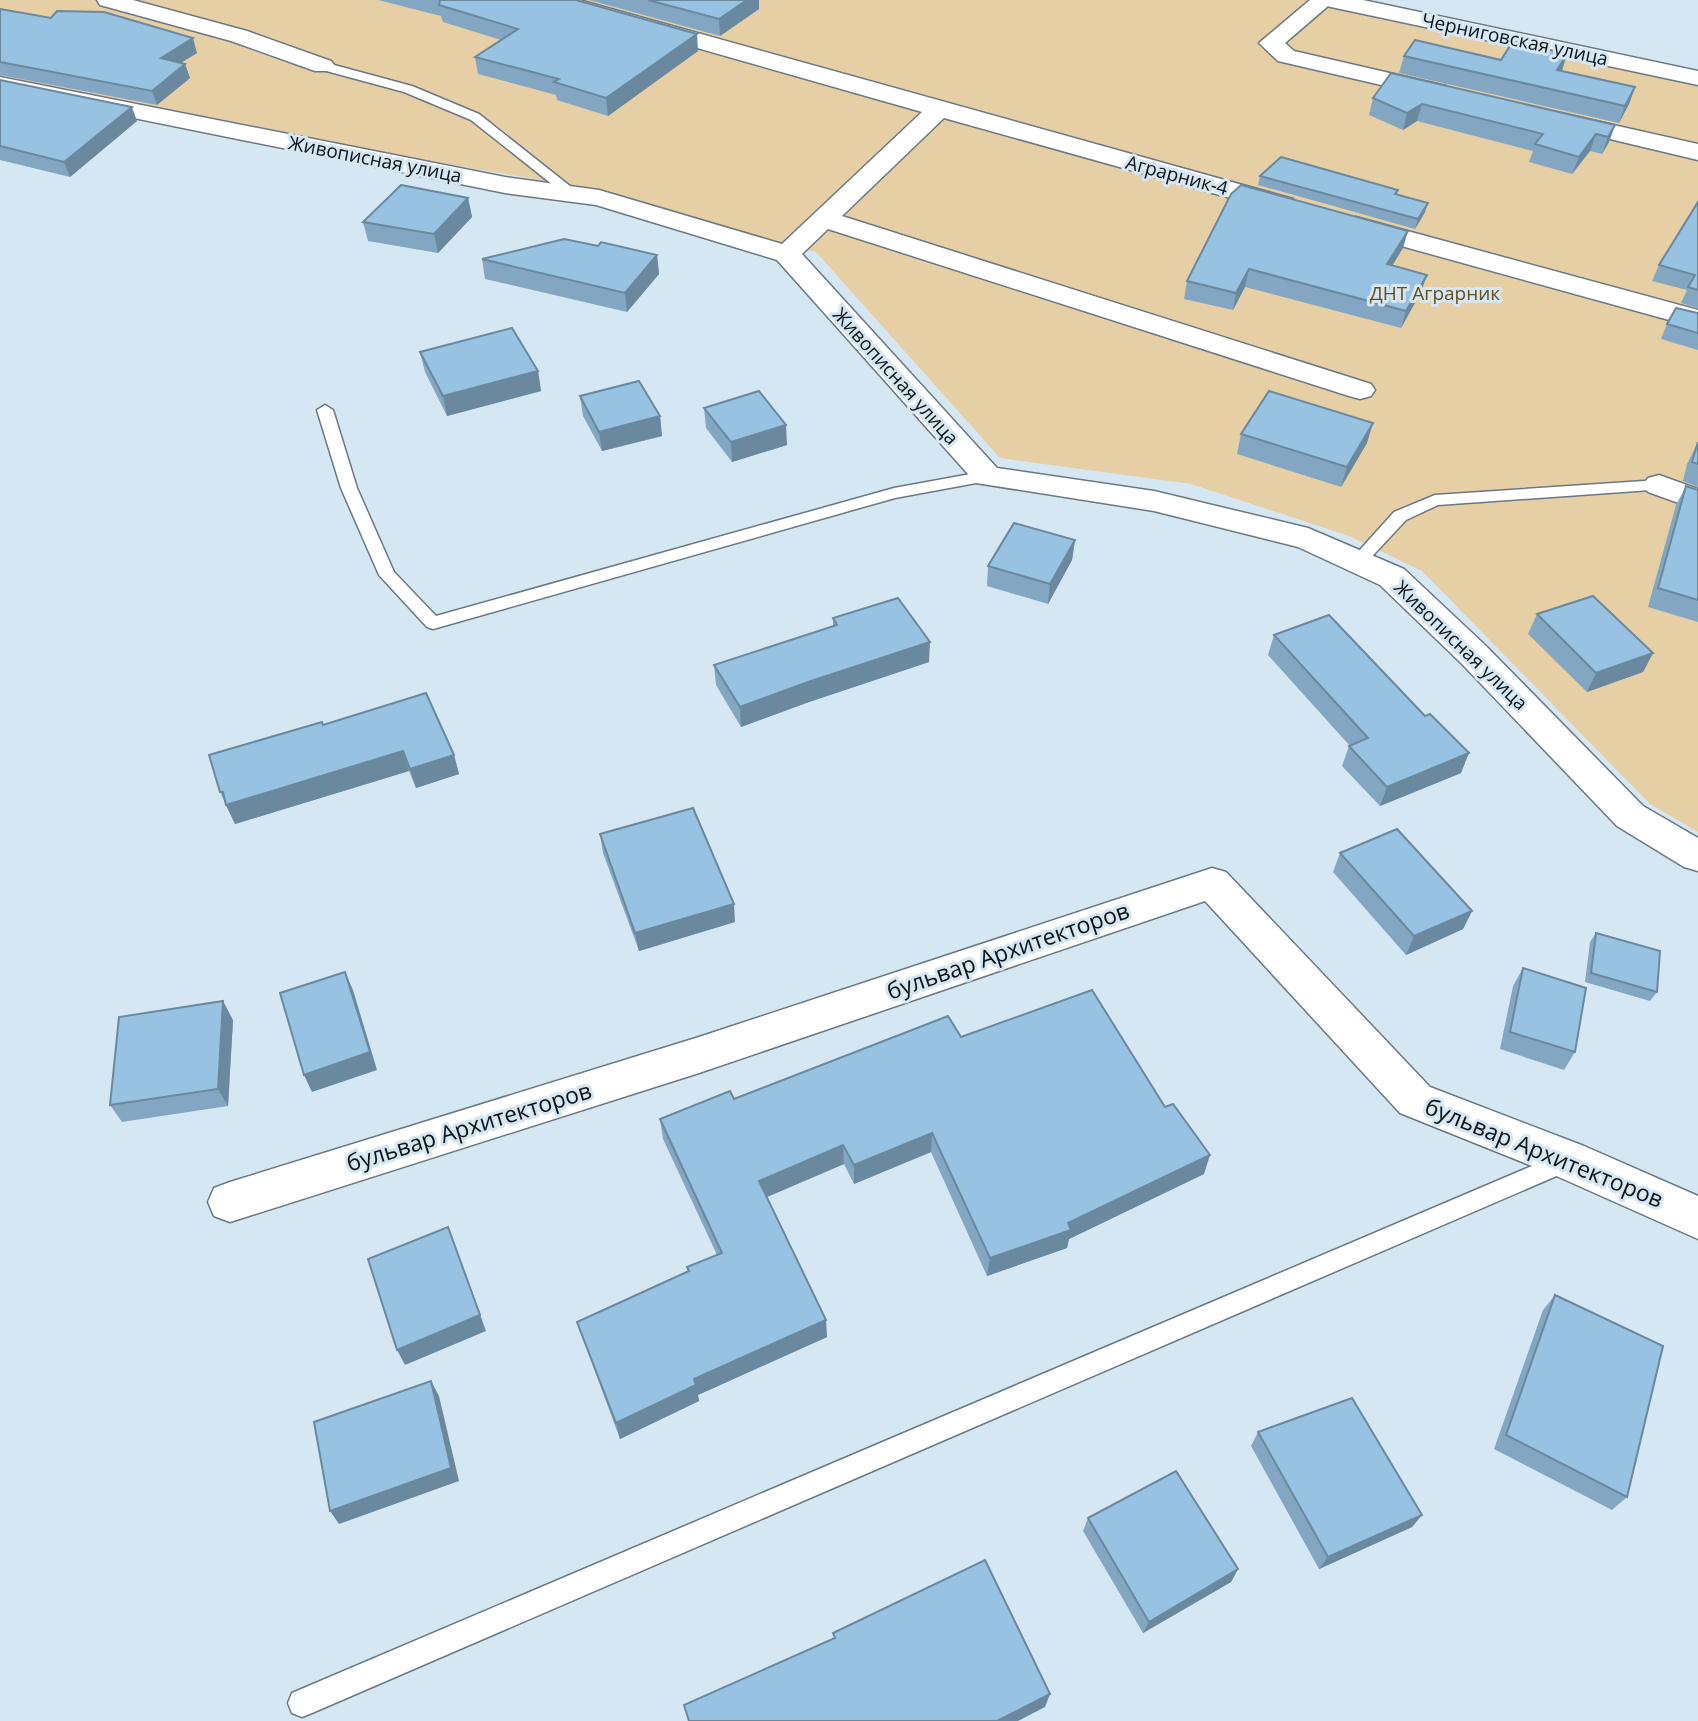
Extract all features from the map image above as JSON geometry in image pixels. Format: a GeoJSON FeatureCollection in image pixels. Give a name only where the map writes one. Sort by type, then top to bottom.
{"type":"FeatureCollection","features":[{"type":"Feature","properties":{"kind":"street"},"geometry":{"type":"LineString","coordinates":[[108,0],[239,36],[323,66]]}},
{"type":"Feature","properties":{"kind":"street","name":"Аграрник-4"},"geometry":{"type":"LineString","coordinates":[[554,0],[1312,212]]}},
{"type":"Feature","properties":{"kind":"street"},"geometry":{"type":"LineString","coordinates":[[1324,0],[1271,43],[1286,56],[1459,97]]}},
{"type":"Feature","properties":{"kind":"street","name":"Черниговская улица"},"geometry":{"type":"LineString","coordinates":[[1331,0],[1698,78]]}},
{"type":"Feature","properties":{"kind":"street","name":"Живописная улица"},"geometry":{"type":"LineString","coordinates":[[0,84],[505,185],[598,198],[787,254],[987,476],[1154,501],[1308,539],[1392,577],[1474,655],[1630,816],[1698,856]]}},
{"type":"Feature","properties":{"kind":"street"},"geometry":{"type":"LineString","coordinates":[[787,254],[939,109]]}},
{"type":"Feature","properties":{"kind":"street"},"geometry":{"type":"LineString","coordinates":[[1539,115],[1698,152]]}},
{"type":"Feature","properties":{"kind":"street"},"geometry":{"type":"LineString","coordinates":[[823,219],[1360,390]]}},
{"type":"Feature","properties":{"kind":"street"},"geometry":{"type":"LineString","coordinates":[[1338,220],[1698,319]]}},
{"type":"Feature","properties":{"kind":"street"},"geometry":{"type":"LineString","coordinates":[[1659,485],[1698,500]]}},
{"type":"Feature","properties":{"kind":"street","name":"бульвар Архитекторов"},"geometry":{"type":"LineString","coordinates":[[230,1202],[699,1055],[1212,883],[1415,1100],[1568,1160],[1698,1217]]}},
{"type":"Feature","properties":{"kind":"lane"},"geometry":{"type":"LineString","coordinates":[[323,66],[408,89],[475,117],[573,194]]}},
{"type":"Feature","properties":{"kind":"lane"},"geometry":{"type":"LineString","coordinates":[[325,410],[349,488],[387,575],[433,623],[894,493],[987,476]]}},
{"type":"Feature","properties":{"kind":"lane"},"geometry":{"type":"LineString","coordinates":[[1357,562],[1400,516],[1435,500],[1659,485]]}},
{"type":"Feature","properties":{"kind":"lane"},"geometry":{"type":"LineString","coordinates":[[302,1703],[1568,1160]]}},
{"type":"Feature","properties":{"kind":"green space","name":"ДНТ Аграрник"},"geometry":{"type":"Polygon","coordinates":[[[0,0],[1306,0],[1698,85],[1698,832],[1650,804],[1422,571],[1349,536],[1191,484],[1000,458],[816,252],[556,183],[210,122],[0,75],[0,0]]]}},
{"type":"Feature","properties":{"kind":"building"},"geometry":{"type":"Polygon","coordinates":[[[440,0],[576,0],[697,34],[606,98],[554,82],[559,79],[475,57],[518,29],[439,5],[440,0]]]}},
{"type":"Feature","properties":{"kind":"building"},"geometry":{"type":"Polygon","coordinates":[[[648,0],[747,0],[719,19],[648,0]]]}},
{"type":"Feature","properties":{"kind":"building"},"geometry":{"type":"Polygon","coordinates":[[[0,9],[51,18],[57,11],[104,12],[193,38],[161,58],[185,64],[152,91],[0,62],[0,9]]]}},
{"type":"Feature","properties":{"kind":"building"},"geometry":{"type":"Polygon","coordinates":[[[1415,40],[1501,60],[1513,41],[1567,54],[1557,70],[1635,87],[1625,106],[1404,56],[1415,40]]]}},
{"type":"Feature","properties":{"kind":"building"},"geometry":{"type":"Polygon","coordinates":[[[1391,73],[1615,125],[1608,137],[1596,134],[1579,157],[1535,144],[1543,134],[1422,104],[1407,113],[1373,98],[1391,73]]]}},
{"type":"Feature","properties":{"kind":"building"},"geometry":{"type":"Polygon","coordinates":[[[0,80],[132,107],[64,162],[0,146],[0,80]]]}},
{"type":"Feature","properties":{"kind":"building"},"geometry":{"type":"Polygon","coordinates":[[[1281,157],[1398,190],[1395,194],[1428,203],[1418,219],[1260,176],[1281,157]]]}},
{"type":"Feature","properties":{"kind":"building"},"geometry":{"type":"Polygon","coordinates":[[[401,185],[468,198],[434,234],[363,222],[401,185]]]}},
{"type":"Feature","properties":{"kind":"building"},"geometry":{"type":"Polygon","coordinates":[[[1241,185],[1408,231],[1387,264],[1427,275],[1406,311],[1249,269],[1236,293],[1187,281],[1231,194],[1241,185]]]}},
{"type":"Feature","properties":{"kind":"building"},"geometry":{"type":"Polygon","coordinates":[[[1698,202],[1698,290],[1688,287],[1695,275],[1659,265],[1698,202]]]}},
{"type":"Feature","properties":{"kind":"building"},"geometry":{"type":"Polygon","coordinates":[[[564,239],[598,246],[601,242],[657,255],[625,293],[482,259],[564,239]]]}},
{"type":"Feature","properties":{"kind":"building"},"geometry":{"type":"Polygon","coordinates":[[[1676,308],[1698,313],[1698,333],[1667,324],[1676,308]]]}},
{"type":"Feature","properties":{"kind":"building"},"geometry":{"type":"Polygon","coordinates":[[[512,328],[538,371],[443,396],[420,352],[512,328]]]}},
{"type":"Feature","properties":{"kind":"building"},"geometry":{"type":"Polygon","coordinates":[[[639,381],[660,416],[599,432],[580,396],[639,381]]]}},
{"type":"Feature","properties":{"kind":"building"},"geometry":{"type":"Polygon","coordinates":[[[759,391],[786,425],[731,442],[704,408],[759,391]]]}},
{"type":"Feature","properties":{"kind":"building"},"geometry":{"type":"Polygon","coordinates":[[[1269,391],[1373,423],[1347,467],[1241,434],[1269,391]]]}},
{"type":"Feature","properties":{"kind":"building"},"geometry":{"type":"Polygon","coordinates":[[[1698,442],[1698,464],[1692,462],[1698,442]]]}},
{"type":"Feature","properties":{"kind":"building"},"geometry":{"type":"Polygon","coordinates":[[[1686,486],[1698,490],[1698,600],[1658,588],[1686,486]]]}},
{"type":"Feature","properties":{"kind":"building"},"geometry":{"type":"Polygon","coordinates":[[[1014,523],[1075,540],[1050,584],[988,566],[1014,523]]]}},
{"type":"Feature","properties":{"kind":"building"},"geometry":{"type":"Polygon","coordinates":[[[1593,596],[1653,653],[1596,673],[1537,614],[1593,596]]]}},
{"type":"Feature","properties":{"kind":"building"},"geometry":{"type":"Polygon","coordinates":[[[898,598],[930,642],[740,707],[714,665],[837,625],[833,618],[898,598]]]}},
{"type":"Feature","properties":{"kind":"building"},"geometry":{"type":"Polygon","coordinates":[[[1329,615],[1425,716],[1430,714],[1469,753],[1387,787],[1349,746],[1368,738],[1274,635],[1329,615]]]}},
{"type":"Feature","properties":{"kind":"building"},"geometry":{"type":"Polygon","coordinates":[[[426,693],[454,755],[410,769],[403,751],[226,805],[209,755],[322,722],[323,725],[426,693]]]}},
{"type":"Feature","properties":{"kind":"building"},"geometry":{"type":"Polygon","coordinates":[[[693,808],[734,904],[635,933],[600,834],[693,808]]]}},
{"type":"Feature","properties":{"kind":"building"},"geometry":{"type":"Polygon","coordinates":[[[1397,829],[1472,911],[1414,936],[1340,853],[1397,829]]]}},
{"type":"Feature","properties":{"kind":"building"},"geometry":{"type":"Polygon","coordinates":[[[1596,933],[1660,951],[1657,992],[1591,973],[1596,933]]]}},
{"type":"Feature","properties":{"kind":"building"},"geometry":{"type":"Polygon","coordinates":[[[1523,968],[1586,988],[1575,1052],[1510,1032],[1523,968]]]}},
{"type":"Feature","properties":{"kind":"building"},"geometry":{"type":"Polygon","coordinates":[[[345,972],[370,1052],[304,1075],[280,993],[345,972]]]}},
{"type":"Feature","properties":{"kind":"building"},"geometry":{"type":"Polygon","coordinates":[[[1092,990],[1165,1107],[1173,1104],[1210,1155],[1068,1223],[1071,1230],[990,1258],[932,1133],[854,1165],[843,1145],[759,1181],[826,1320],[694,1379],[696,1385],[616,1423],[577,1322],[689,1271],[687,1267],[722,1253],[660,1119],[730,1091],[734,1099],[948,1016],[961,1037],[1092,990]]]}},
{"type":"Feature","properties":{"kind":"building"},"geometry":{"type":"Polygon","coordinates":[[[223,1001],[218,1089],[110,1105],[119,1017],[223,1001]]]}},
{"type":"Feature","properties":{"kind":"building"},"geometry":{"type":"Polygon","coordinates":[[[448,1227],[480,1315],[397,1350],[368,1259],[448,1227]]]}},
{"type":"Feature","properties":{"kind":"building"},"geometry":{"type":"Polygon","coordinates":[[[1555,1295],[1663,1346],[1627,1497],[1506,1435],[1555,1295]]]}},
{"type":"Feature","properties":{"kind":"building"},"geometry":{"type":"Polygon","coordinates":[[[431,1381],[451,1468],[330,1511],[314,1422],[431,1381]]]}},
{"type":"Feature","properties":{"kind":"building"},"geometry":{"type":"Polygon","coordinates":[[[1352,1398],[1422,1515],[1328,1557],[1258,1432],[1352,1398]]]}},
{"type":"Feature","properties":{"kind":"building"},"geometry":{"type":"Polygon","coordinates":[[[1176,1471],[1238,1569],[1149,1622],[1088,1518],[1176,1471]]]}},
{"type":"Feature","properties":{"kind":"building"},"geometry":{"type":"Polygon","coordinates":[[[985,1560],[1050,1694],[997,1721],[689,1721],[684,1705],[835,1638],[833,1633],[985,1560]]]}}]}
